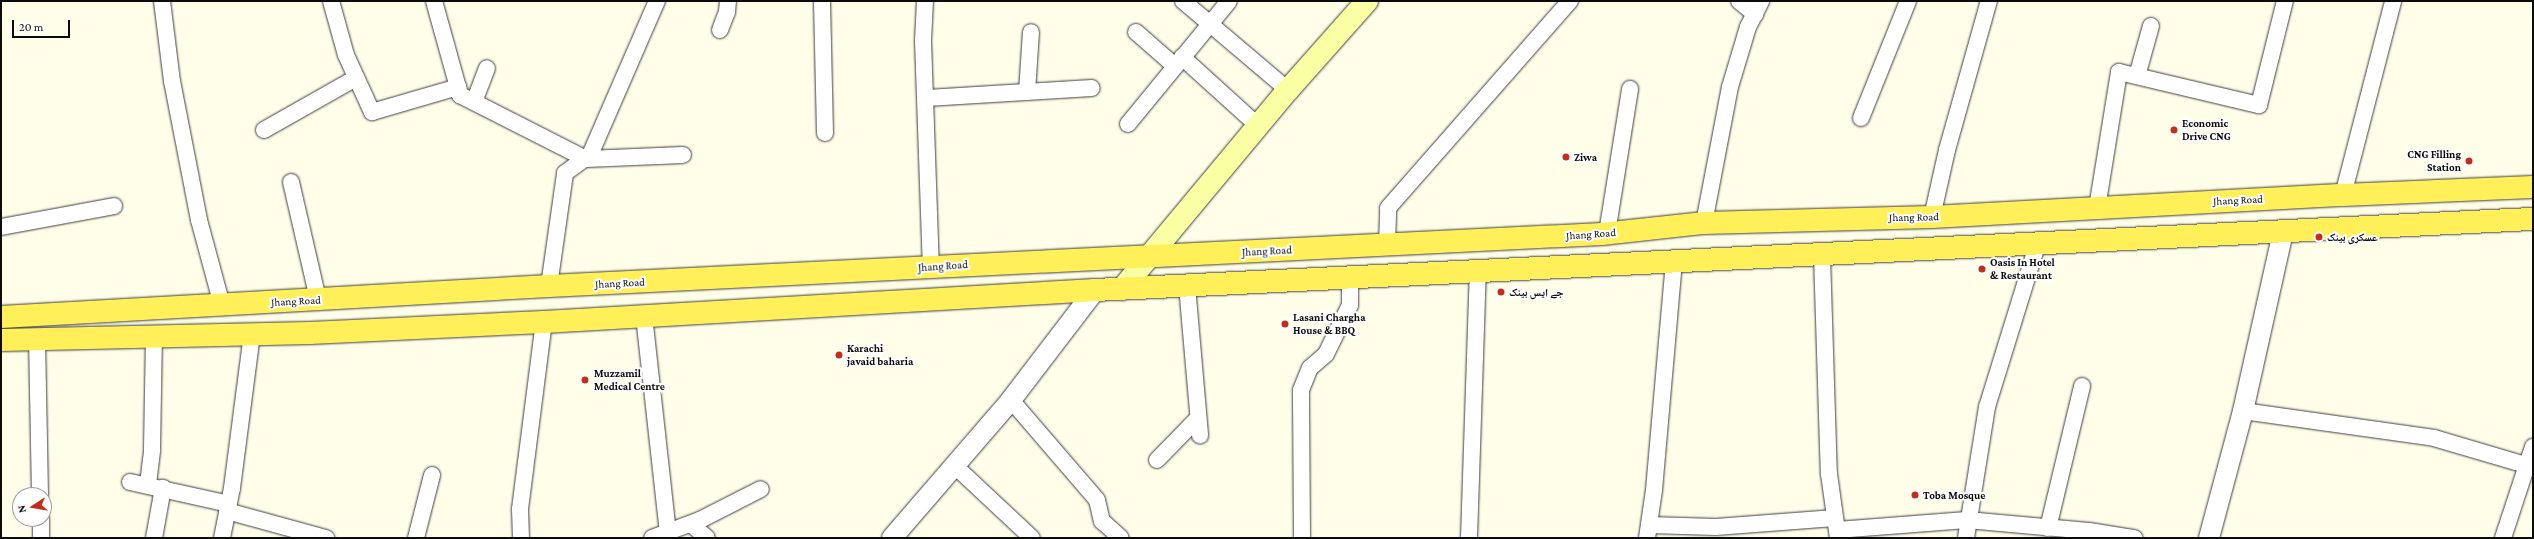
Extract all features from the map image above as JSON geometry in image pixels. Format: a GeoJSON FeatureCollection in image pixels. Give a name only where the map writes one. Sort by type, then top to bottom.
{"type":"FeatureCollection","features":[{"type":"Feature","properties":{"kind":"main road"},"geometry":{"type":"LineString","coordinates":[[1122,289],[1288,90],[1367,1]]}},
{"type":"Feature","properties":{"kind":"main road","name":"Jhang Road"},"geometry":{"type":"LineString","coordinates":[[1,317],[549,286],[1607,233],[1704,224],[1932,217],[2343,194],[2533,187]]}},
{"type":"Feature","properties":{"kind":"main road"},"geometry":{"type":"LineString","coordinates":[[1,340],[252,334],[544,322],[1096,290],[1822,256],[2533,219]]}},
{"type":"Feature","properties":{"kind":"street"},"geometry":{"type":"LineString","coordinates":[[162,1],[172,82],[199,220],[222,305]]}},
{"type":"Feature","properties":{"kind":"street"},"geometry":{"type":"LineString","coordinates":[[331,1],[346,55],[372,112],[458,87]]}},
{"type":"Feature","properties":{"kind":"street"},"geometry":{"type":"LineString","coordinates":[[434,1],[460,95],[586,158],[683,155]]}},
{"type":"Feature","properties":{"kind":"street"},"geometry":{"type":"LineString","coordinates":[[549,286],[565,173],[590,155],[657,1]]}},
{"type":"Feature","properties":{"kind":"street"},"geometry":{"type":"LineString","coordinates":[[720,30],[727,12],[728,1]]}},
{"type":"Feature","properties":{"kind":"street"},"geometry":{"type":"LineString","coordinates":[[822,1],[824,133]]}},
{"type":"Feature","properties":{"kind":"street"},"geometry":{"type":"LineString","coordinates":[[925,1],[923,41],[927,98],[931,267]]}},
{"type":"Feature","properties":{"kind":"street"},"geometry":{"type":"LineString","coordinates":[[1183,1],[1288,90]]}},
{"type":"Feature","properties":{"kind":"street"},"geometry":{"type":"LineString","coordinates":[[1128,124],[1229,1]]}},
{"type":"Feature","properties":{"kind":"street"},"geometry":{"type":"LineString","coordinates":[[1387,244],[1388,208],[1570,1]]}},
{"type":"Feature","properties":{"kind":"street"},"geometry":{"type":"LineString","coordinates":[[1704,224],[1730,87],[1758,8],[1739,1]]}},
{"type":"Feature","properties":{"kind":"street"},"geometry":{"type":"LineString","coordinates":[[1862,118],[1908,1]]}},
{"type":"Feature","properties":{"kind":"street"},"geometry":{"type":"LineString","coordinates":[[1932,217],[1947,150],[1989,1]]}},
{"type":"Feature","properties":{"kind":"street"},"geometry":{"type":"LineString","coordinates":[[2097,208],[2119,72],[2259,105],[2285,1]]}},
{"type":"Feature","properties":{"kind":"street"},"geometry":{"type":"LineString","coordinates":[[2343,194],[2393,1]]}},
{"type":"Feature","properties":{"kind":"street"},"geometry":{"type":"LineString","coordinates":[[2137,76],[2151,26]]}},
{"type":"Feature","properties":{"kind":"street"},"geometry":{"type":"LineString","coordinates":[[1027,92],[1030,32]]}},
{"type":"Feature","properties":{"kind":"street"},"geometry":{"type":"LineString","coordinates":[[1136,32],[1179,62],[1258,126]]}},
{"type":"Feature","properties":{"kind":"street"},"geometry":{"type":"LineString","coordinates":[[474,102],[487,68]]}},
{"type":"Feature","properties":{"kind":"street"},"geometry":{"type":"LineString","coordinates":[[264,130],[356,78]]}},
{"type":"Feature","properties":{"kind":"street"},"geometry":{"type":"LineString","coordinates":[[927,98],[1092,88]]}},
{"type":"Feature","properties":{"kind":"street"},"geometry":{"type":"LineString","coordinates":[[1607,233],[1630,89]]}},
{"type":"Feature","properties":{"kind":"street"},"geometry":{"type":"LineString","coordinates":[[291,182],[318,299]]}},
{"type":"Feature","properties":{"kind":"street"},"geometry":{"type":"LineString","coordinates":[[1,227],[114,206]]}},
{"type":"Feature","properties":{"kind":"street"},"geometry":{"type":"LineString","coordinates":[[2209,538],[2243,411],[2283,232]]}},
{"type":"Feature","properties":{"kind":"street"},"geometry":{"type":"LineString","coordinates":[[1966,538],[1967,520],[1987,407],[2037,245]]}},
{"type":"Feature","properties":{"kind":"street"},"geometry":{"type":"LineString","coordinates":[[1822,256],[1829,474],[1836,529]]}},
{"type":"Feature","properties":{"kind":"street"},"geometry":{"type":"LineString","coordinates":[[1674,263],[1648,531],[1716,527],[1836,529],[1967,520],[2052,531],[2134,538]]}},
{"type":"Feature","properties":{"kind":"street"},"geometry":{"type":"LineString","coordinates":[[1469,538],[1478,272]]}},
{"type":"Feature","properties":{"kind":"street"},"geometry":{"type":"LineString","coordinates":[[1302,538],[1301,390],[1310,368],[1326,354],[1350,305],[1350,278]]}},
{"type":"Feature","properties":{"kind":"street"},"geometry":{"type":"LineString","coordinates":[[1187,286],[1200,435]]}},
{"type":"Feature","properties":{"kind":"street"},"geometry":{"type":"LineString","coordinates":[[892,538],[1011,400],[1096,290]]}},
{"type":"Feature","properties":{"kind":"street"},"geometry":{"type":"LineString","coordinates":[[644,316],[668,532]]}},
{"type":"Feature","properties":{"kind":"street"},"geometry":{"type":"LineString","coordinates":[[521,538],[520,509],[544,322]]}},
{"type":"Feature","properties":{"kind":"street"},"geometry":{"type":"LineString","coordinates":[[222,538],[228,508],[252,334]]}},
{"type":"Feature","properties":{"kind":"street"},"geometry":{"type":"LineString","coordinates":[[154,336],[152,449],[155,486],[154,538]]}},
{"type":"Feature","properties":{"kind":"street"},"geometry":{"type":"LineString","coordinates":[[37,339],[40,487]]}},
{"type":"Feature","properties":{"kind":"street"},"geometry":{"type":"LineString","coordinates":[[2052,531],[2082,386]]}},
{"type":"Feature","properties":{"kind":"street"},"geometry":{"type":"LineString","coordinates":[[1011,400],[1097,500],[1102,522],[1121,538]]}},
{"type":"Feature","properties":{"kind":"street"},"geometry":{"type":"LineString","coordinates":[[2243,411],[2434,438],[2526,465]]}},
{"type":"Feature","properties":{"kind":"street"},"geometry":{"type":"LineString","coordinates":[[1157,460],[1198,418]]}},
{"type":"Feature","properties":{"kind":"street"},"geometry":{"type":"LineString","coordinates":[[2503,538],[2533,446]]}},
{"type":"Feature","properties":{"kind":"street"},"geometry":{"type":"LineString","coordinates":[[955,466],[1032,538]]}},
{"type":"Feature","properties":{"kind":"street"},"geometry":{"type":"LineString","coordinates":[[416,538],[432,475]]}},
{"type":"Feature","properties":{"kind":"street"},"geometry":{"type":"LineString","coordinates":[[130,482],[155,486],[326,538]]}},
{"type":"Feature","properties":{"kind":"street"},"geometry":{"type":"LineString","coordinates":[[652,538],[691,524],[761,489]]}},
{"type":"Feature","properties":{"kind":"street"},"geometry":{"type":"LineString","coordinates":[[691,524],[707,538]]}},
{"type":"Feature","properties":{"kind":"street"},"geometry":{"type":"LineString","coordinates":[[41,527],[41,538]]}},
{"type":"Feature","properties":{"kind":"place","name":"Economic Drive CNG"},"geometry":{"type":"Point","coordinates":[2174,130]}},
{"type":"Feature","properties":{"kind":"place","name":"Ziwa"},"geometry":{"type":"Point","coordinates":[1566,157]}},
{"type":"Feature","properties":{"kind":"place","name":"CNG Filling Station"},"geometry":{"type":"Point","coordinates":[2469,161]}},
{"type":"Feature","properties":{"kind":"place","name":"عسکری بینک"},"geometry":{"type":"Point","coordinates":[2319,237]}},
{"type":"Feature","properties":{"kind":"place","name":"Oasis In Hotel & Restaurant"},"geometry":{"type":"Point","coordinates":[1982,269]}},
{"type":"Feature","properties":{"kind":"place","name":"جے ایس بینک"},"geometry":{"type":"Point","coordinates":[1501,292]}},
{"type":"Feature","properties":{"kind":"place","name":"Lasani Chargha House & BBQ"},"geometry":{"type":"Point","coordinates":[1285,324]}},
{"type":"Feature","properties":{"kind":"place","name":"Karachi javaid baharia"},"geometry":{"type":"Point","coordinates":[839,355]}},
{"type":"Feature","properties":{"kind":"place","name":"Muzzamil Medical Centre"},"geometry":{"type":"Point","coordinates":[585,380]}},
{"type":"Feature","properties":{"kind":"place","name":"Toba Mosque"},"geometry":{"type":"Point","coordinates":[1915,495]}}]}
